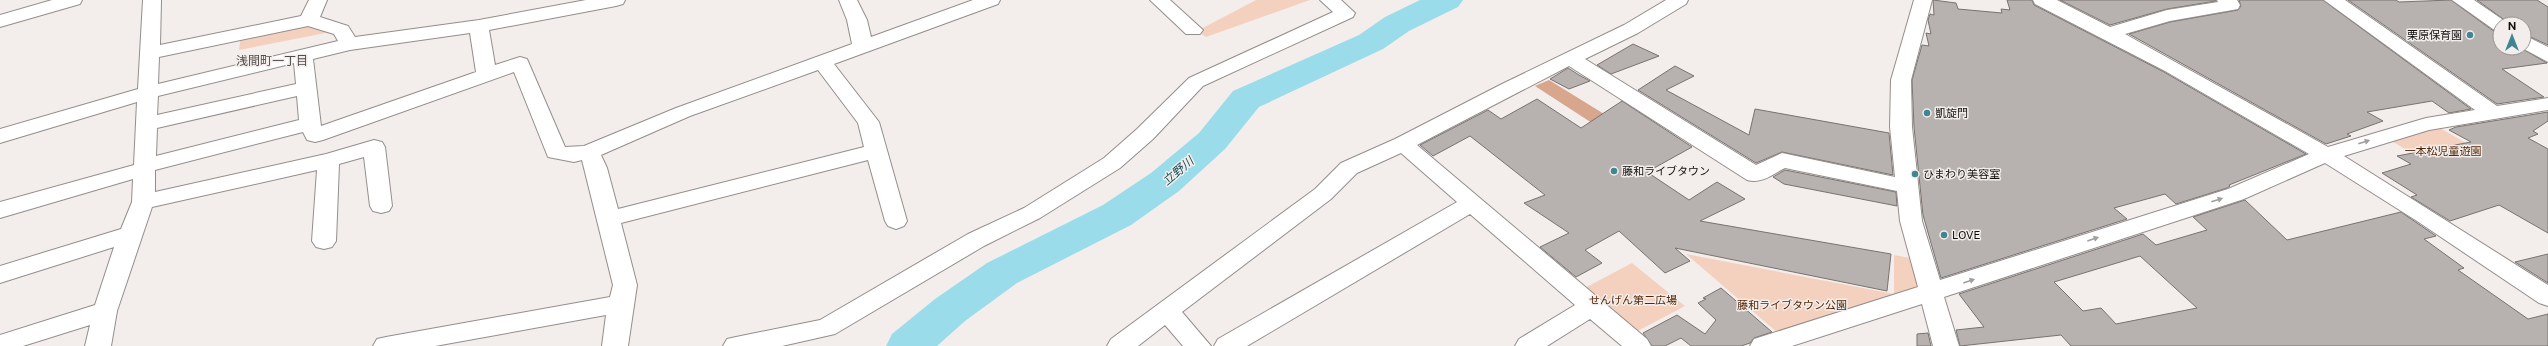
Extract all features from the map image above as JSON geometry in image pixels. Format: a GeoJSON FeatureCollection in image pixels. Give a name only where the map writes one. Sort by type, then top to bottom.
{"type":"FeatureCollection","features":[{"type":"Feature","properties":{"kind":"street"},"geometry":{"type":"LineString","coordinates":[[0,21],[73,0]]}},
{"type":"Feature","properties":{"kind":"street"},"geometry":{"type":"LineString","coordinates":[[98,346],[105,311],[130,234],[143,202],[152,0]]}},
{"type":"Feature","properties":{"kind":"street"},"geometry":{"type":"LineString","coordinates":[[309,20],[318,0]]}},
{"type":"Feature","properties":{"kind":"street"},"geometry":{"type":"LineString","coordinates":[[0,136],[147,93],[350,44],[479,26],[616,0]]}},
{"type":"Feature","properties":{"kind":"street"},"geometry":{"type":"LineString","coordinates":[[848,0],[857,20],[863,48]]}},
{"type":"Feature","properties":{"kind":"street"},"geometry":{"type":"LineString","coordinates":[[303,55],[310,124],[315,135],[520,63],[556,152],[574,155],[589,152],[683,112],[863,48],[991,0]]}},
{"type":"Feature","properties":{"kind":"street"},"geometry":{"type":"LineString","coordinates":[[1159,0],[1193,30]]}},
{"type":"Feature","properties":{"kind":"street"},"geometry":{"type":"LineString","coordinates":[[736,346],[826,328],[976,240],[1032,213],[1112,163],[1145,134],[1196,82],[1346,13],[1329,0]]}},
{"type":"Feature","properties":{"kind":"street"},"geometry":{"type":"LineString","coordinates":[[1120,346],[1323,194],[1349,168],[1403,144],[1570,58],[1630,29],[1678,0]]}},
{"type":"Feature","properties":{"kind":"street"},"geometry":{"type":"LineString","coordinates":[[1923,0],[1901,80],[1906,186],[1911,221],[1946,346]]}},
{"type":"Feature","properties":{"kind":"street"},"geometry":{"type":"LineString","coordinates":[[2042,0],[2109,33],[2234,99],[2327,154],[2548,297]]}},
{"type":"Feature","properties":{"kind":"street"},"geometry":{"type":"LineString","coordinates":[[2109,33],[2167,16],[2231,5],[2226,0]]}},
{"type":"Feature","properties":{"kind":"street"},"geometry":{"type":"LineString","coordinates":[[2333,0],[2493,113]]}},
{"type":"Feature","properties":{"kind":"street"},"geometry":{"type":"LineString","coordinates":[[2461,0],[2492,20]]}},
{"type":"Feature","properties":{"kind":"street"},"geometry":{"type":"LineString","coordinates":[[149,53],[309,20],[341,30],[350,44]]}},
{"type":"Feature","properties":{"kind":"street"},"geometry":{"type":"LineString","coordinates":[[479,26],[486,75]]}},
{"type":"Feature","properties":{"kind":"street"},"geometry":{"type":"LineString","coordinates":[[2532,45],[2548,56]]}},
{"type":"Feature","properties":{"kind":"street"},"geometry":{"type":"LineString","coordinates":[[1570,58],[1755,175],[1782,160],[1906,186]]}},
{"type":"Feature","properties":{"kind":"street"},"geometry":{"type":"LineString","coordinates":[[822,62],[868,122],[896,221]]}},
{"type":"Feature","properties":{"kind":"street"},"geometry":{"type":"LineString","coordinates":[[146,124],[306,88]]}},
{"type":"Feature","properties":{"kind":"street"},"geometry":{"type":"LineString","coordinates":[[1763,346],[1932,293],[2105,235],[2236,194],[2327,154],[2426,124],[2548,104]]}},
{"type":"Feature","properties":{"kind":"street"},"geometry":{"type":"LineString","coordinates":[[0,210],[145,168],[310,124]]}},
{"type":"Feature","properties":{"kind":"street"},"geometry":{"type":"LineString","coordinates":[[1403,144],[1638,346]]}},
{"type":"Feature","properties":{"kind":"street"},"geometry":{"type":"LineString","coordinates":[[143,202],[328,160],[374,147],[381,206]]}},
{"type":"Feature","properties":{"kind":"street"},"geometry":{"type":"LineString","coordinates":[[609,219],[876,151]]}},
{"type":"Feature","properties":{"kind":"street"},"geometry":{"type":"LineString","coordinates":[[589,152],[596,168],[625,285],[615,346]]}},
{"type":"Feature","properties":{"kind":"street"},"geometry":{"type":"LineString","coordinates":[[324,242],[328,160]]}},
{"type":"Feature","properties":{"kind":"street"},"geometry":{"type":"LineString","coordinates":[[1227,346],[1472,203]]}},
{"type":"Feature","properties":{"kind":"street"},"geometry":{"type":"LineString","coordinates":[[0,275],[130,234]]}},
{"type":"Feature","properties":{"kind":"street"},"geometry":{"type":"LineString","coordinates":[[386,346],[550,315],[621,304]]}},
{"type":"Feature","properties":{"kind":"street"},"geometry":{"type":"LineString","coordinates":[[1528,346],[1592,306]]}},
{"type":"Feature","properties":{"kind":"street"},"geometry":{"type":"LineString","coordinates":[[0,344],[105,311]]}},
{"type":"Feature","properties":{"kind":"street"},"geometry":{"type":"LineString","coordinates":[[1167,311],[1198,346]]}},
{"type":"Feature","properties":{"kind":"green space"},"geometry":{"type":"Polygon","coordinates":[[[1256,0],[1310,0],[1206,37],[1197,31],[1256,0]]]}},
{"type":"Feature","properties":{"kind":"green space"},"geometry":{"type":"Polygon","coordinates":[[[309,20],[341,30],[239,50],[241,34],[309,20]]]}},
{"type":"Feature","properties":{"kind":"green space","name":"一本松児童遊園"},"geometry":{"type":"Polygon","coordinates":[[[2433,124],[2487,155],[2444,173],[2385,137],[2433,124]]]}},
{"type":"Feature","properties":{"kind":"green space","name":"藤和ライブタウン公園"},"geometry":{"type":"Polygon","coordinates":[[[1910,194],[1938,198],[1943,214],[1913,215],[1933,293],[1785,339],[1686,254],[1894,294],[1894,255],[1916,259],[1910,194]]]}},
{"type":"Feature","properties":{"kind":"green space","name":"せんげん第二広場"},"geometry":{"type":"Polygon","coordinates":[[[1632,263],[1685,306],[1630,335],[1579,291],[1632,263]]]}},
{"type":"Feature","properties":{"kind":"shaded area"},"geometry":{"type":"Polygon","coordinates":[[[1549,80],[1664,151],[1649,160],[1535,86],[1549,80]]]}},
{"type":"Feature","properties":{"kind":"building"},"geometry":{"type":"Polygon","coordinates":[[[1933,0],[1956,3],[1958,9],[2002,13],[2001,9],[2010,10],[2007,0],[2032,0],[2034,5],[2164,72],[2306,154],[2229,185],[2230,186],[2227,188],[2176,204],[2165,194],[2114,208],[2127,219],[1941,278],[1923,215],[1914,127],[1912,80],[1922,45],[1929,46],[1926,33],[1931,34],[1928,20],[1930,14],[1934,15],[1933,0]]]}},
{"type":"Feature","properties":{"kind":"building"},"geometry":{"type":"Polygon","coordinates":[[[2060,0],[2216,1],[2167,9],[2110,25],[2060,0]]]}},
{"type":"Feature","properties":{"kind":"building"},"geometry":{"type":"Polygon","coordinates":[[[2239,0],[2323,0],[2471,109],[2449,113],[2432,101],[2367,112],[2383,121],[2347,134],[2351,136],[2326,144],[2129,34],[2170,22],[2238,10],[2241,6],[2239,0]]]}},
{"type":"Feature","properties":{"kind":"building"},"geometry":{"type":"Polygon","coordinates":[[[2348,0],[2396,0],[2399,2],[2451,0],[2492,30],[2492,56],[2532,56],[2532,54],[2547,63],[2502,69],[2544,97],[2497,104],[2348,0]]]}},
{"type":"Feature","properties":{"kind":"building"},"geometry":{"type":"Polygon","coordinates":[[[2477,0],[2537,0],[2548,7],[2548,45],[2532,38],[2532,16],[2499,16],[2477,0]]]}},
{"type":"Feature","properties":{"kind":"building"},"geometry":{"type":"Polygon","coordinates":[[[1633,44],[1659,56],[1611,74],[1597,65],[1633,44]]]}},
{"type":"Feature","properties":{"kind":"building"},"geometry":{"type":"Polygon","coordinates":[[[1675,66],[1694,76],[1666,90],[1749,135],[1755,109],[1889,133],[1893,175],[1782,152],[1756,163],[1638,90],[1675,66]]]}},
{"type":"Feature","properties":{"kind":"building"},"geometry":{"type":"Polygon","coordinates":[[[1568,68],[1590,81],[1569,89],[1550,79],[1568,68]]]}},
{"type":"Feature","properties":{"kind":"building"},"geometry":{"type":"Polygon","coordinates":[[[1537,99],[1581,128],[1622,101],[1692,147],[1647,172],[1689,200],[1717,182],[1745,199],[1700,221],[1891,254],[1887,291],[1675,248],[1690,261],[1665,273],[1619,231],[1585,250],[1602,263],[1576,277],[1540,247],[1569,233],[1524,203],[1545,195],[1470,136],[1433,156],[1420,145],[1488,110],[1501,119],[1537,99]]]}},
{"type":"Feature","properties":{"kind":"building"},"geometry":{"type":"Polygon","coordinates":[[[2548,112],[2548,121],[2533,131],[2538,134],[2528,138],[2548,149],[2548,233],[2499,205],[2450,221],[2411,197],[2417,195],[2382,173],[2411,164],[2397,156],[2471,142],[2449,130],[2456,127],[2548,112]]]}},
{"type":"Feature","properties":{"kind":"building"},"geometry":{"type":"Polygon","coordinates":[[[1785,170],[1896,192],[1897,206],[1784,184],[1773,177],[1785,170]]]}},
{"type":"Feature","properties":{"kind":"building"},"geometry":{"type":"Polygon","coordinates":[[[2245,200],[2287,240],[2401,212],[2436,236],[2424,239],[2464,268],[2458,270],[2528,319],[2548,314],[2548,346],[2071,346],[2061,335],[1960,346],[1956,330],[1984,327],[1959,294],[2143,234],[2156,245],[2207,230],[2193,217],[2245,200]],[[2140,256],[2054,282],[2083,311],[2101,308],[2116,324],[2197,308],[2140,256]]]}},
{"type":"Feature","properties":{"kind":"building"},"geometry":{"type":"Polygon","coordinates":[[[2548,254],[2548,283],[2515,262],[2548,254]]]}},
{"type":"Feature","properties":{"kind":"building"},"geometry":{"type":"Polygon","coordinates":[[[1721,288],[1772,332],[1754,338],[1750,343],[1741,346],[1691,346],[1681,338],[1665,346],[1652,346],[1643,333],[1677,315],[1705,334],[1716,320],[1698,303],[1706,299],[1703,298],[1721,288]]]}},
{"type":"Feature","properties":{"kind":"building"},"geometry":{"type":"Polygon","coordinates":[[[1928,333],[1931,346],[1917,346],[1917,334],[1928,333]]]}},
{"type":"Feature","properties":{"kind":"waterway","name":"立野川"},"geometry":{"type":"LineString","coordinates":[[908,346],[950,310],[1002,273],[1117,215],[1165,182],[1212,141],[1246,99],[1371,42],[1397,24],[1446,0]]}},
{"type":"Feature","properties":{"kind":"place","name":"栗原保育園"},"geometry":{"type":"Point","coordinates":[2470,35]}},
{"type":"Feature","properties":{"kind":"place","name":"凱旋門"},"geometry":{"type":"Point","coordinates":[1927,113]}},
{"type":"Feature","properties":{"kind":"place","name":"藤和ライブタウン"},"geometry":{"type":"Point","coordinates":[1614,171]}},
{"type":"Feature","properties":{"kind":"place","name":"ひまわり美容室"},"geometry":{"type":"Point","coordinates":[1915,174]}},
{"type":"Feature","properties":{"kind":"place","name":"LOVE"},"geometry":{"type":"Point","coordinates":[1944,235]}},
{"type":"Feature","properties":{"kind":"district","name":"浅間町一丁目"},"geometry":{"type":"Point","coordinates":[272,61]}}]}
